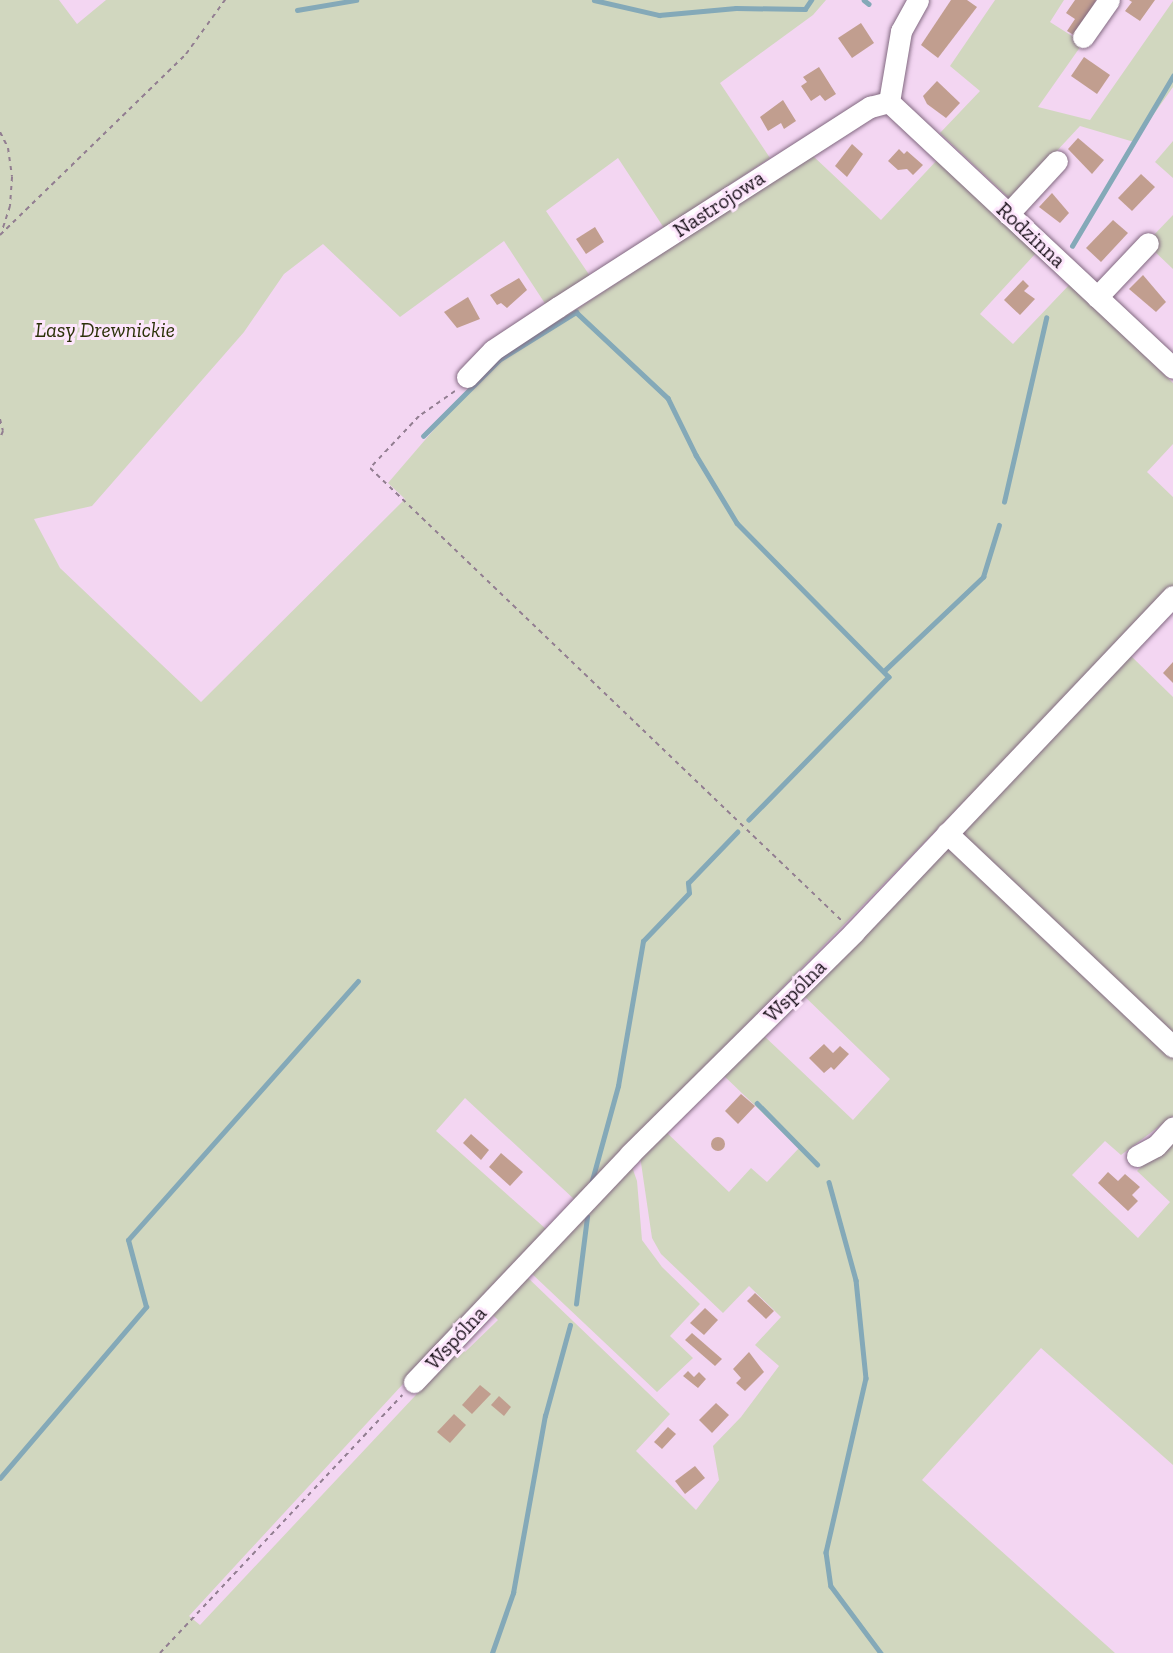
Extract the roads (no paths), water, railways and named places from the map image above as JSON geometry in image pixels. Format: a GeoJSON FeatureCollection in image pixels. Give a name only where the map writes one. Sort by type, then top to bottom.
{"type":"FeatureCollection","features":[{"type":"Feature","properties":{"kind":"street"},"geometry":{"type":"LineString","coordinates":[[889,102],[901,32],[918,0]]}},
{"type":"Feature","properties":{"kind":"street"},"geometry":{"type":"LineString","coordinates":[[1083,38],[1109,0]]}},
{"type":"Feature","properties":{"kind":"street","name":"Rodzinna"},"geometry":{"type":"LineString","coordinates":[[889,102],[1173,368]]}},
{"type":"Feature","properties":{"kind":"street","name":"Nastrojowa"},"geometry":{"type":"LineString","coordinates":[[467,378],[493,350],[558,307],[870,107],[889,102]]}},
{"type":"Feature","properties":{"kind":"street"},"geometry":{"type":"LineString","coordinates":[[1008,214],[1057,161]]}},
{"type":"Feature","properties":{"kind":"street"},"geometry":{"type":"LineString","coordinates":[[1097,297],[1148,243]]}},
{"type":"Feature","properties":{"kind":"street","name":"Wspólna"},"geometry":{"type":"LineString","coordinates":[[414,1382],[630,1154],[854,932],[1173,596]]}},
{"type":"Feature","properties":{"kind":"street"},"geometry":{"type":"LineString","coordinates":[[947,833],[1173,1047]]}},
{"type":"Feature","properties":{"kind":"street"},"geometry":{"type":"LineString","coordinates":[[1137,1156],[1156,1146],[1173,1127]]}},
{"type":"Feature","properties":{"kind":"waterway"},"geometry":{"type":"LineString","coordinates":[[297,10],[356,0]]}},
{"type":"Feature","properties":{"kind":"waterway"},"geometry":{"type":"LineString","coordinates":[[594,0],[659,15],[736,8],[805,9],[811,0]]}},
{"type":"Feature","properties":{"kind":"waterway"},"geometry":{"type":"LineString","coordinates":[[864,0],[869,4]]}},
{"type":"Feature","properties":{"kind":"waterway"},"geometry":{"type":"LineString","coordinates":[[1072,246],[1173,76]]}},
{"type":"Feature","properties":{"kind":"waterway"},"geometry":{"type":"LineString","coordinates":[[423,436],[499,360],[576,312],[668,398],[696,455],[737,523],[889,677],[749,820]]}},
{"type":"Feature","properties":{"kind":"waterway"},"geometry":{"type":"LineString","coordinates":[[1004,502],[1046,318]]}},
{"type":"Feature","properties":{"kind":"waterway"},"geometry":{"type":"LineString","coordinates":[[884,671],[983,577],[999,525]]}},
{"type":"Feature","properties":{"kind":"waterway"},"geometry":{"type":"LineString","coordinates":[[591,1184],[618,1086],[643,941],[689,893],[688,883],[737,832]]}},
{"type":"Feature","properties":{"kind":"waterway"},"geometry":{"type":"LineString","coordinates":[[0,1478],[146,1307],[128,1240],[358,981]]}},
{"type":"Feature","properties":{"kind":"waterway"},"geometry":{"type":"LineString","coordinates":[[757,1103],[817,1164]]}},
{"type":"Feature","properties":{"kind":"waterway"},"geometry":{"type":"LineString","coordinates":[[829,1182],[856,1280],[866,1378],[826,1552],[831,1586],[881,1653]]}},
{"type":"Feature","properties":{"kind":"waterway"},"geometry":{"type":"LineString","coordinates":[[576,1304],[587,1217]]}},
{"type":"Feature","properties":{"kind":"waterway"},"geometry":{"type":"LineString","coordinates":[[492,1653],[513,1593],[545,1416],[570,1325]]}},
{"type":"Feature","properties":{"kind":"park label","name":"Lasy Drewnickie"},"geometry":{"type":"Point","coordinates":[105,330]}}]}
